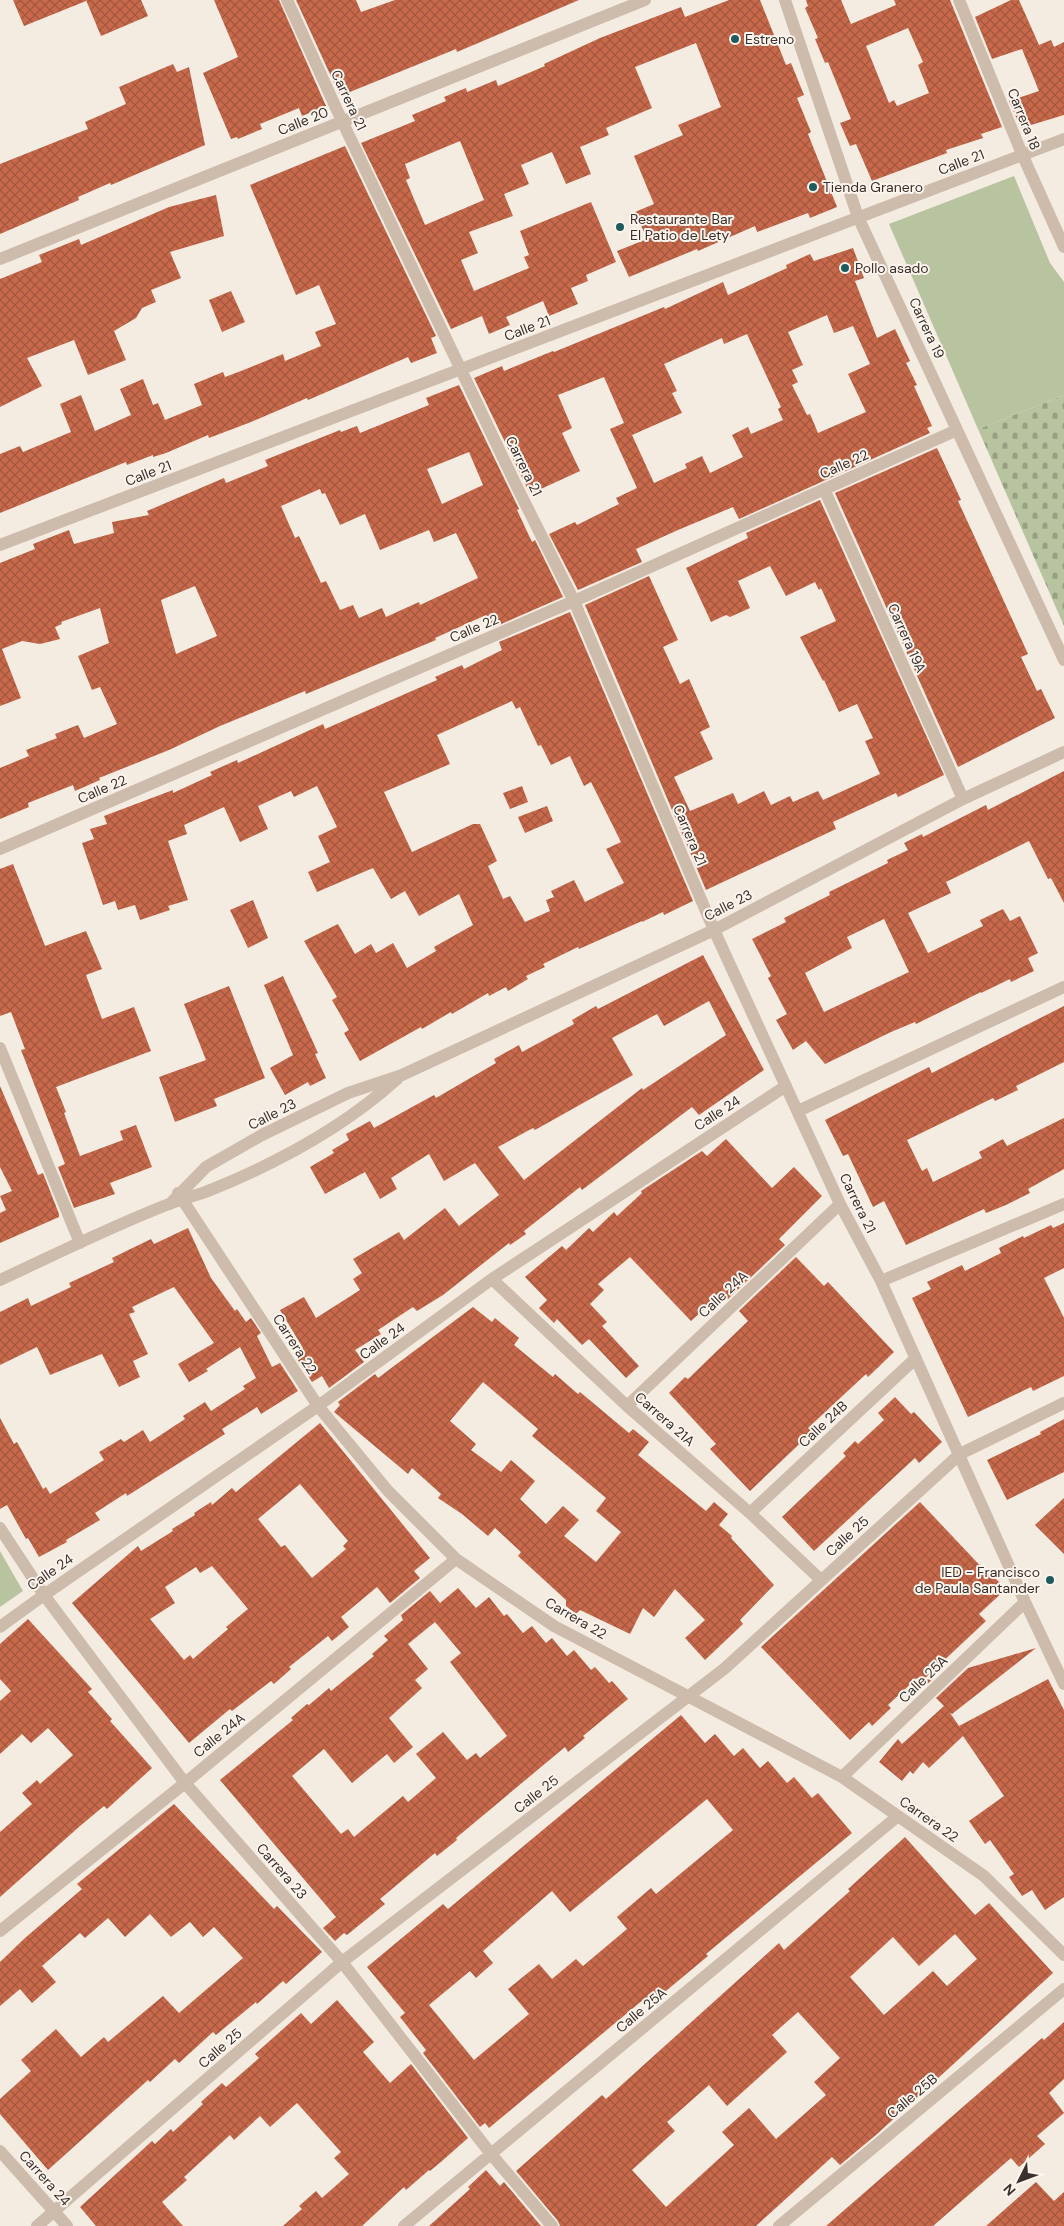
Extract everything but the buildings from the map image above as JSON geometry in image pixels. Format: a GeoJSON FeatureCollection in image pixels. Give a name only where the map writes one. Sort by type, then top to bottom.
{"type":"FeatureCollection","features":[{"type":"Feature","properties":{"kind":"street","name":"Carrera 21"},"geometry":{"type":"LineString","coordinates":[[287,0],[342,121],[574,601],[714,930],[840,1204],[881,1282],[1025,1602],[1064,1684]]}},
{"type":"Feature","properties":{"kind":"street","name":"Calle 20"},"geometry":{"type":"LineString","coordinates":[[0,259],[645,0]]}},
{"type":"Feature","properties":{"kind":"street","name":"Carrera 19"},"geometry":{"type":"LineString","coordinates":[[785,0],[858,217],[1064,660]]}},
{"type":"Feature","properties":{"kind":"street","name":"Carrera 18"},"geometry":{"type":"LineString","coordinates":[[959,0],[1022,154],[1064,247]]}},
{"type":"Feature","properties":{"kind":"street","name":"Calle 21"},"geometry":{"type":"LineString","coordinates":[[0,545],[1064,139]]}},
{"type":"Feature","properties":{"kind":"street","name":"Calle 22"},"geometry":{"type":"LineString","coordinates":[[0,849],[574,601],[957,430]]}},
{"type":"Feature","properties":{"kind":"street","name":"Carrera 19A"},"geometry":{"type":"LineString","coordinates":[[824,489],[963,799]]}},
{"type":"Feature","properties":{"kind":"street","name":"Calle 23"},"geometry":{"type":"LineString","coordinates":[[0,1280],[170,1204],[181,1196],[206,1167],[262,1136],[348,1093],[402,1075],[714,930],[963,799],[1064,752]]}},
{"type":"Feature","properties":{"kind":"street"},"geometry":{"type":"LineString","coordinates":[[798,1111],[1064,987]]}},
{"type":"Feature","properties":{"kind":"street"},"geometry":{"type":"LineString","coordinates":[[0,1048],[80,1244]]}},
{"type":"Feature","properties":{"kind":"street","name":"Calle 23"},"geometry":{"type":"LineString","coordinates":[[181,1196],[255,1171],[317,1138],[368,1106],[402,1075]]}},
{"type":"Feature","properties":{"kind":"street","name":"Calle 24"},"geometry":{"type":"LineString","coordinates":[[0,1627],[44,1594],[318,1406],[492,1279],[786,1086]]}},
{"type":"Feature","properties":{"kind":"street","name":"Carrera 22"},"geometry":{"type":"LineString","coordinates":[[181,1196],[318,1406],[388,1491],[456,1559],[554,1626],[842,1777],[984,1876],[1064,1955]]}},
{"type":"Feature","properties":{"kind":"street","name":"Calle 24A"},"geometry":{"type":"LineString","coordinates":[[626,1406],[840,1204]]}},
{"type":"Feature","properties":{"kind":"street"},"geometry":{"type":"LineString","coordinates":[[881,1282],[1064,1204]]}},
{"type":"Feature","properties":{"kind":"street","name":"Carrera 21A"},"geometry":{"type":"LineString","coordinates":[[492,1279],[626,1406],[750,1513],[821,1580]]}},
{"type":"Feature","properties":{"kind":"street","name":"Calle 24B"},"geometry":{"type":"LineString","coordinates":[[750,1513],[916,1358]]}},
{"type":"Feature","properties":{"kind":"street","name":"Calle 25"},"geometry":{"type":"LineString","coordinates":[[37,2226],[342,1962],[724,1669],[960,1454],[1064,1403]]}},
{"type":"Feature","properties":{"kind":"street","name":"Carrera 23"},"geometry":{"type":"LineString","coordinates":[[0,1528],[44,1594],[185,1783],[342,1962],[491,2154],[552,2226]]}},
{"type":"Feature","properties":{"kind":"street","name":"Calle 24A"},"geometry":{"type":"LineString","coordinates":[[0,1932],[185,1783],[456,1559]]}},
{"type":"Feature","properties":{"kind":"street","name":"Calle 25A"},"geometry":{"type":"LineString","coordinates":[[842,1777],[1025,1602]]}},
{"type":"Feature","properties":{"kind":"street","name":"Calle 25A"},"geometry":{"type":"LineString","coordinates":[[404,2226],[898,1816]]}},
{"type":"Feature","properties":{"kind":"street","name":"Calle 25B"},"geometry":{"type":"LineString","coordinates":[[779,2226],[1064,1989]]}},
{"type":"Feature","properties":{"kind":"street","name":"Carrera 24"},"geometry":{"type":"LineString","coordinates":[[0,2151],[67,2226]]}},
{"type":"Feature","properties":{"kind":"green space"},"geometry":{"type":"Polygon","coordinates":[[[1014,176],[1050,263],[1064,282],[1064,395],[978,429],[889,224],[1014,176]]]}},
{"type":"Feature","properties":{"kind":"green space"},"geometry":{"type":"Polygon","coordinates":[[[1064,395],[1064,626],[978,429],[1064,395]]]}},
{"type":"Feature","properties":{"kind":"green space"},"geometry":{"type":"Polygon","coordinates":[[[0,1551],[23,1591],[0,1607],[0,1551]]]}},
{"type":"Feature","properties":{"kind":"place","name":"Estreno"},"geometry":{"type":"Point","coordinates":[735,39]}},
{"type":"Feature","properties":{"kind":"place","name":"Tienda Granero"},"geometry":{"type":"Point","coordinates":[813,187]}},
{"type":"Feature","properties":{"kind":"place","name":"Restaurante Bar El Patio de Lety"},"geometry":{"type":"Point","coordinates":[620,227]}},
{"type":"Feature","properties":{"kind":"place","name":"Pollo asado"},"geometry":{"type":"Point","coordinates":[845,268]}},
{"type":"Feature","properties":{"kind":"place","name":"IED - Francisco de Paula Santander"},"geometry":{"type":"Point","coordinates":[1050,1580]}}]}
